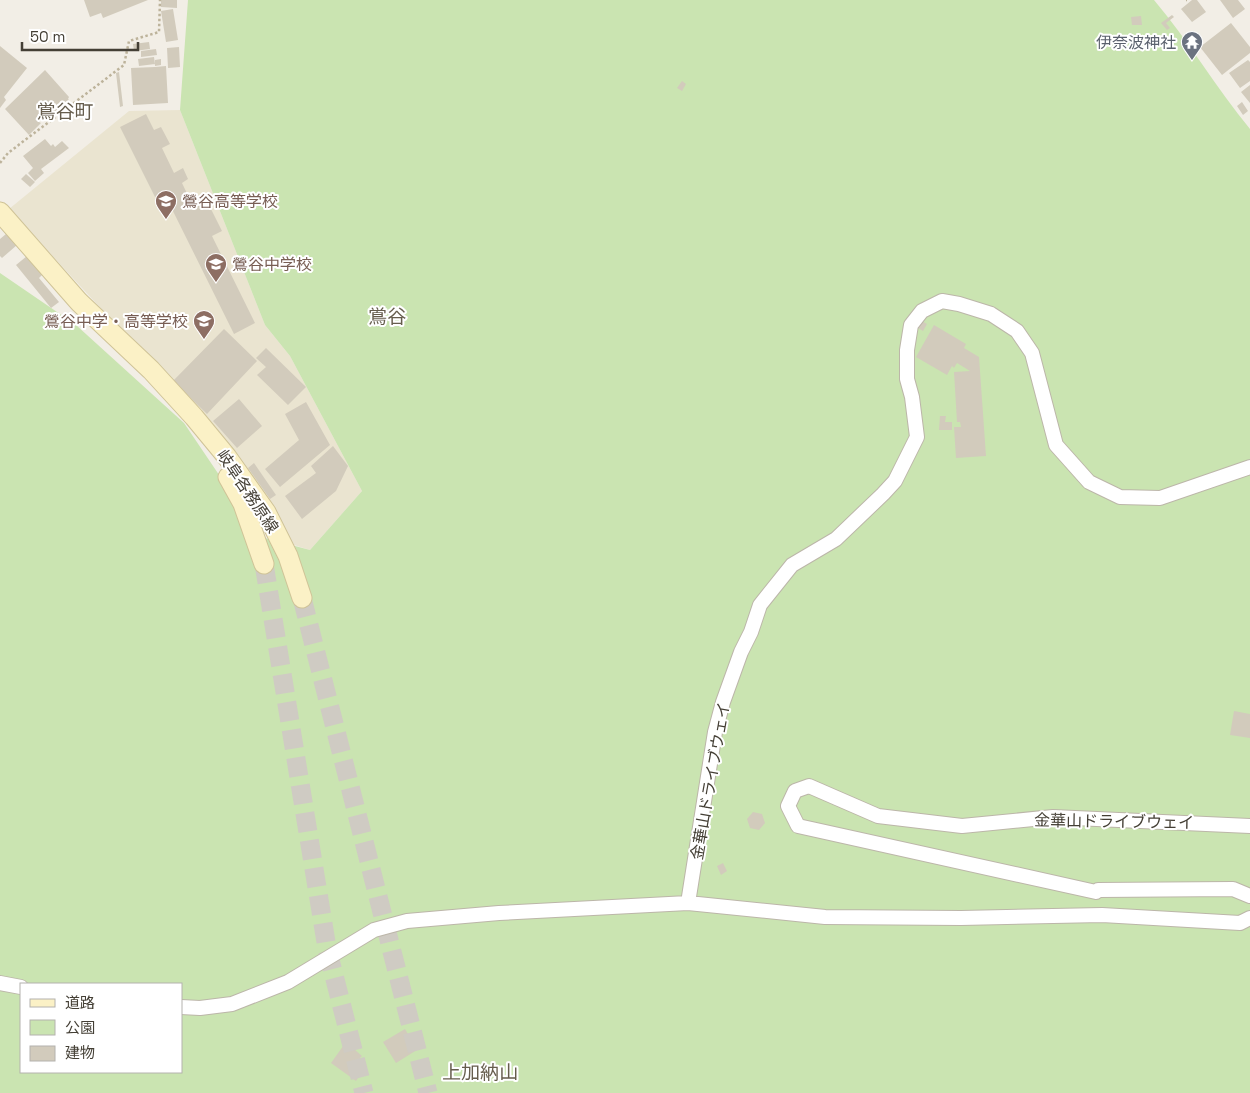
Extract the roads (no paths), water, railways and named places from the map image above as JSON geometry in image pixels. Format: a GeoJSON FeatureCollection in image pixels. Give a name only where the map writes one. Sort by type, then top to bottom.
{"type":"FeatureCollection","features":[{"type":"Feature","properties":{"kind":"main road","name":"岐阜各務原線"},"geometry":{"type":"LineString","coordinates":[[0,212],[79,302],[151,370],[227,457],[266,512],[288,556],[302,598]]}},
{"type":"Feature","properties":{"kind":"main road","name":"岐阜各務原線"},"geometry":{"type":"LineString","coordinates":[[194,417],[243,504],[264,564]]}},
{"type":"Feature","properties":{"kind":"street","name":"金華山ドライブウェイ"},"geometry":{"type":"LineString","coordinates":[[688,903],[715,732],[723,702],[741,652],[760,605],[792,565],[836,539],[894,481],[917,437],[908,380],[907,350],[911,324],[922,311],[942,301],[959,304],[991,314],[1017,331],[1032,353],[1056,445],[1089,482],[1120,498],[1160,498],[1250,467]]}},
{"type":"Feature","properties":{"kind":"street","name":"金華山ドライブウェイ"},"geometry":{"type":"LineString","coordinates":[[1250,826],[1053,816],[962,826],[878,816],[809,786],[795,791],[788,806],[798,826],[1096,892],[1098,890],[1233,889],[1250,896]]}},
{"type":"Feature","properties":{"kind":"street"},"geometry":{"type":"LineString","coordinates":[[182,1007],[200,1008],[232,1004],[288,982],[374,930],[408,921],[499,913],[688,903],[826,917],[961,918],[1102,915],[1240,923],[1250,918]]}},
{"type":"Feature","properties":{"kind":"street"},"geometry":{"type":"LineString","coordinates":[[0,983],[20,988]]}},
{"type":"Feature","properties":{"kind":"tunnel"},"geometry":{"type":"LineString","coordinates":[[264,564],[327,948],[364,1093]]}},
{"type":"Feature","properties":{"kind":"tunnel"},"geometry":{"type":"LineString","coordinates":[[302,598],[428,1093]]}},
{"type":"Feature","properties":{"kind":"place","name":"伊奈波神社"},"geometry":{"type":"Point","coordinates":[1192,61]}},
{"type":"Feature","properties":{"kind":"place","name":"鶯谷高等学校"},"geometry":{"type":"Point","coordinates":[166,220]}},
{"type":"Feature","properties":{"kind":"place","name":"鶯谷中学校"},"geometry":{"type":"Point","coordinates":[216,283]}},
{"type":"Feature","properties":{"kind":"place","name":"鶯谷中学・高等学校"},"geometry":{"type":"Point","coordinates":[204,340]}},
{"type":"Feature","properties":{"kind":"district","name":"鴬谷町"},"geometry":{"type":"Point","coordinates":[65,111]}},
{"type":"Feature","properties":{"kind":"district","name":"鴬谷"},"geometry":{"type":"Point","coordinates":[387,316]}},
{"type":"Feature","properties":{"kind":"district","name":"上加納山"},"geometry":{"type":"Point","coordinates":[480,1072]}}]}
